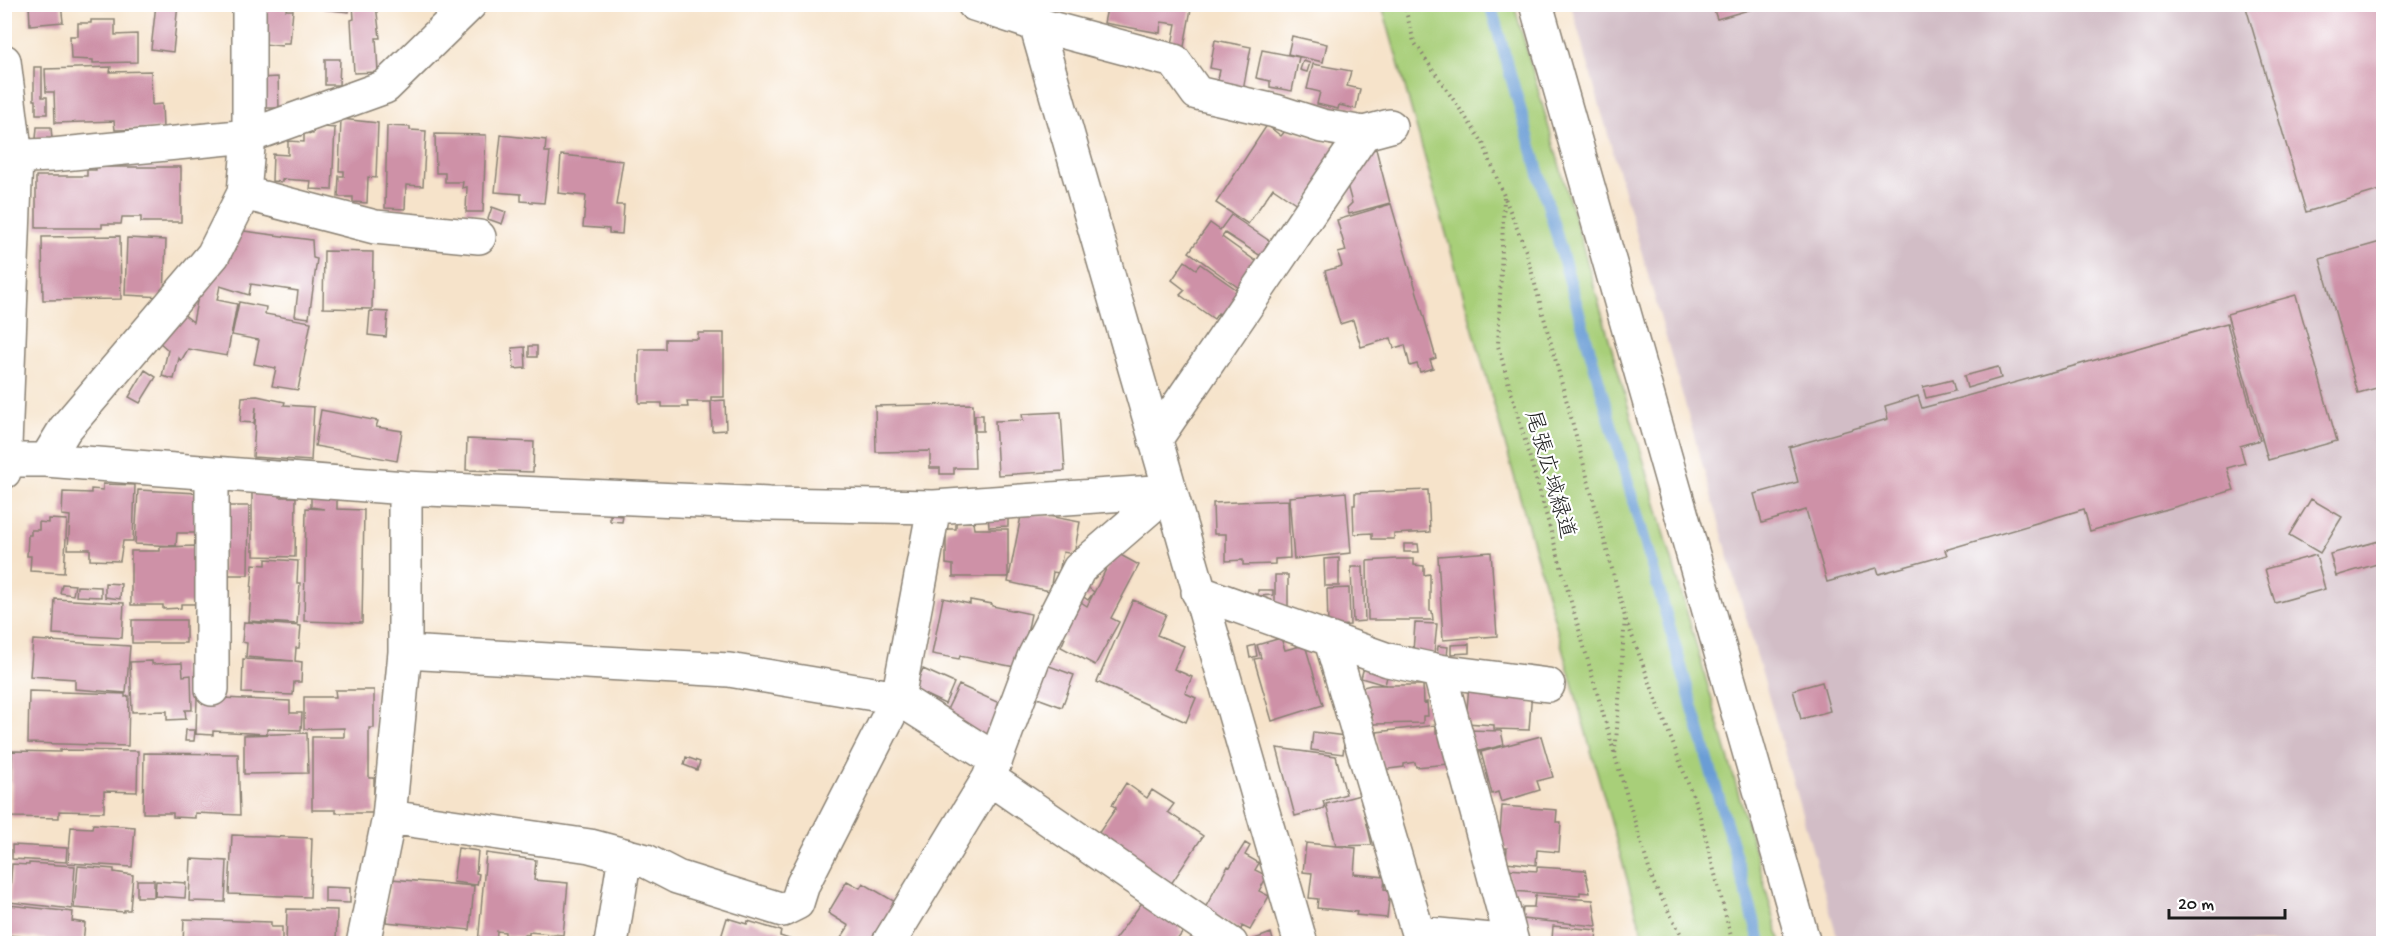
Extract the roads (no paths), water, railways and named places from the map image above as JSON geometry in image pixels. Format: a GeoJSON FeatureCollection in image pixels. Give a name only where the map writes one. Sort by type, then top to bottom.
{"type":"FeatureCollection","features":[{"type":"Feature","properties":{"kind":"street"},"geometry":{"type":"LineString","coordinates":[[46,460],[65,429],[213,255],[244,193],[249,136],[249,4]]}},
{"type":"Feature","properties":{"kind":"street"},"geometry":{"type":"LineString","coordinates":[[10,157],[249,136],[385,87],[470,4]]}},
{"type":"Feature","properties":{"kind":"street"},"geometry":{"type":"LineString","coordinates":[[974,4],[1032,14],[1174,61],[1197,93],[1275,111],[1322,126],[1377,129],[1155,440]]}},
{"type":"Feature","properties":{"kind":"street"},"geometry":{"type":"LineString","coordinates":[[1536,4],[1804,944]]}},
{"type":"Feature","properties":{"kind":"street"},"geometry":{"type":"LineString","coordinates":[[1032,14],[1301,944]]}},
{"type":"Feature","properties":{"kind":"street"},"geometry":{"type":"LineString","coordinates":[[4,61],[10,157],[4,472]]}},
{"type":"Feature","properties":{"kind":"street"},"geometry":{"type":"LineString","coordinates":[[244,193],[375,227],[479,237]]}},
{"type":"Feature","properties":{"kind":"street"},"geometry":{"type":"LineString","coordinates":[[5,460],[46,460],[405,488],[769,504],[934,507],[1169,491]]}},
{"type":"Feature","properties":{"kind":"street"},"geometry":{"type":"LineString","coordinates":[[212,473],[212,689]]}},
{"type":"Feature","properties":{"kind":"street"},"geometry":{"type":"LineString","coordinates":[[363,944],[389,817],[405,652],[405,488]]}},
{"type":"Feature","properties":{"kind":"street"},"geometry":{"type":"LineString","coordinates":[[888,944],[992,769],[1034,657],[1079,569],[1169,491]]}},
{"type":"Feature","properties":{"kind":"street"},"geometry":{"type":"LineString","coordinates":[[389,817],[590,846],[646,861],[677,877],[783,910],[797,903],[803,884],[898,698],[934,507]]}},
{"type":"Feature","properties":{"kind":"street"},"geometry":{"type":"LineString","coordinates":[[1198,592],[1388,660],[1439,671],[1548,685]]}},
{"type":"Feature","properties":{"kind":"street"},"geometry":{"type":"LineString","coordinates":[[1331,640],[1418,933],[1512,942],[1439,671]]}},
{"type":"Feature","properties":{"kind":"street"},"geometry":{"type":"LineString","coordinates":[[405,652],[729,670],[898,698],[1211,938]]}},
{"type":"Feature","properties":{"kind":"street"},"geometry":{"type":"LineString","coordinates":[[611,944],[625,855]]}},
{"type":"Feature","properties":{"kind":"waterway"},"geometry":{"type":"LineString","coordinates":[[1490,4],[1761,944]]}}]}
